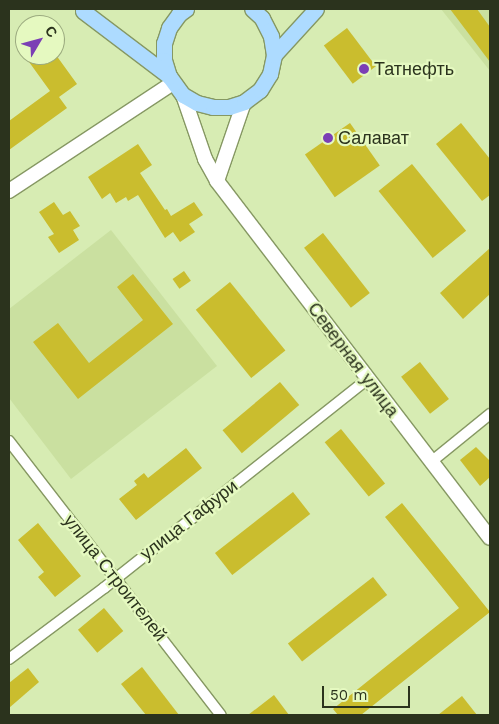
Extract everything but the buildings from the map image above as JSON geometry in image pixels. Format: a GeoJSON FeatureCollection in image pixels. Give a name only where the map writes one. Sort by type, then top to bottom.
{"type":"FeatureCollection","features":[{"type":"Feature","properties":{"kind":"main road"},"geometry":{"type":"LineString","coordinates":[[79,10],[103,9]]}},
{"type":"Feature","properties":{"kind":"main road"},"geometry":{"type":"LineString","coordinates":[[171,79],[164,60],[164,44],[169,28],[179,14],[186,9]]}},
{"type":"Feature","properties":{"kind":"main road"},"geometry":{"type":"LineString","coordinates":[[79,10],[171,79],[183,95],[197,103],[213,107],[229,107],[244,102],[260,90],[270,74],[274,55],[271,36],[262,18],[252,9]]}},
{"type":"Feature","properties":{"kind":"main road"},"geometry":{"type":"LineString","coordinates":[[274,55],[316,9]]}},
{"type":"Feature","properties":{"kind":"street"},"geometry":{"type":"LineString","coordinates":[[9,191],[171,79]]}},
{"type":"Feature","properties":{"kind":"street","name":"Северная улица"},"geometry":{"type":"LineString","coordinates":[[183,95],[205,159],[217,181],[490,538]]}},
{"type":"Feature","properties":{"kind":"street"},"geometry":{"type":"LineString","coordinates":[[217,181],[244,102]]}},
{"type":"Feature","properties":{"kind":"street","name":"улица Гафури"},"geometry":{"type":"LineString","coordinates":[[9,659],[115,579],[368,379]]}},
{"type":"Feature","properties":{"kind":"street"},"geometry":{"type":"LineString","coordinates":[[431,462],[490,414]]}},
{"type":"Feature","properties":{"kind":"street","name":"улица Строителей"},"geometry":{"type":"LineString","coordinates":[[9,441],[221,715]]}},
{"type":"Feature","properties":{"kind":"shaded area"},"geometry":{"type":"Polygon","coordinates":[[[441,9],[490,9],[490,71],[441,9]]]}},
{"type":"Feature","properties":{"kind":"shaded area"},"geometry":{"type":"Polygon","coordinates":[[[111,230],[217,366],[71,479],[9,398],[9,309],[111,230]]]}},
{"type":"Feature","properties":{"kind":"place","name":"Татнефть"},"geometry":{"type":"Point","coordinates":[364,69]}},
{"type":"Feature","properties":{"kind":"place","name":"Салават"},"geometry":{"type":"Point","coordinates":[328,138]}}]}
